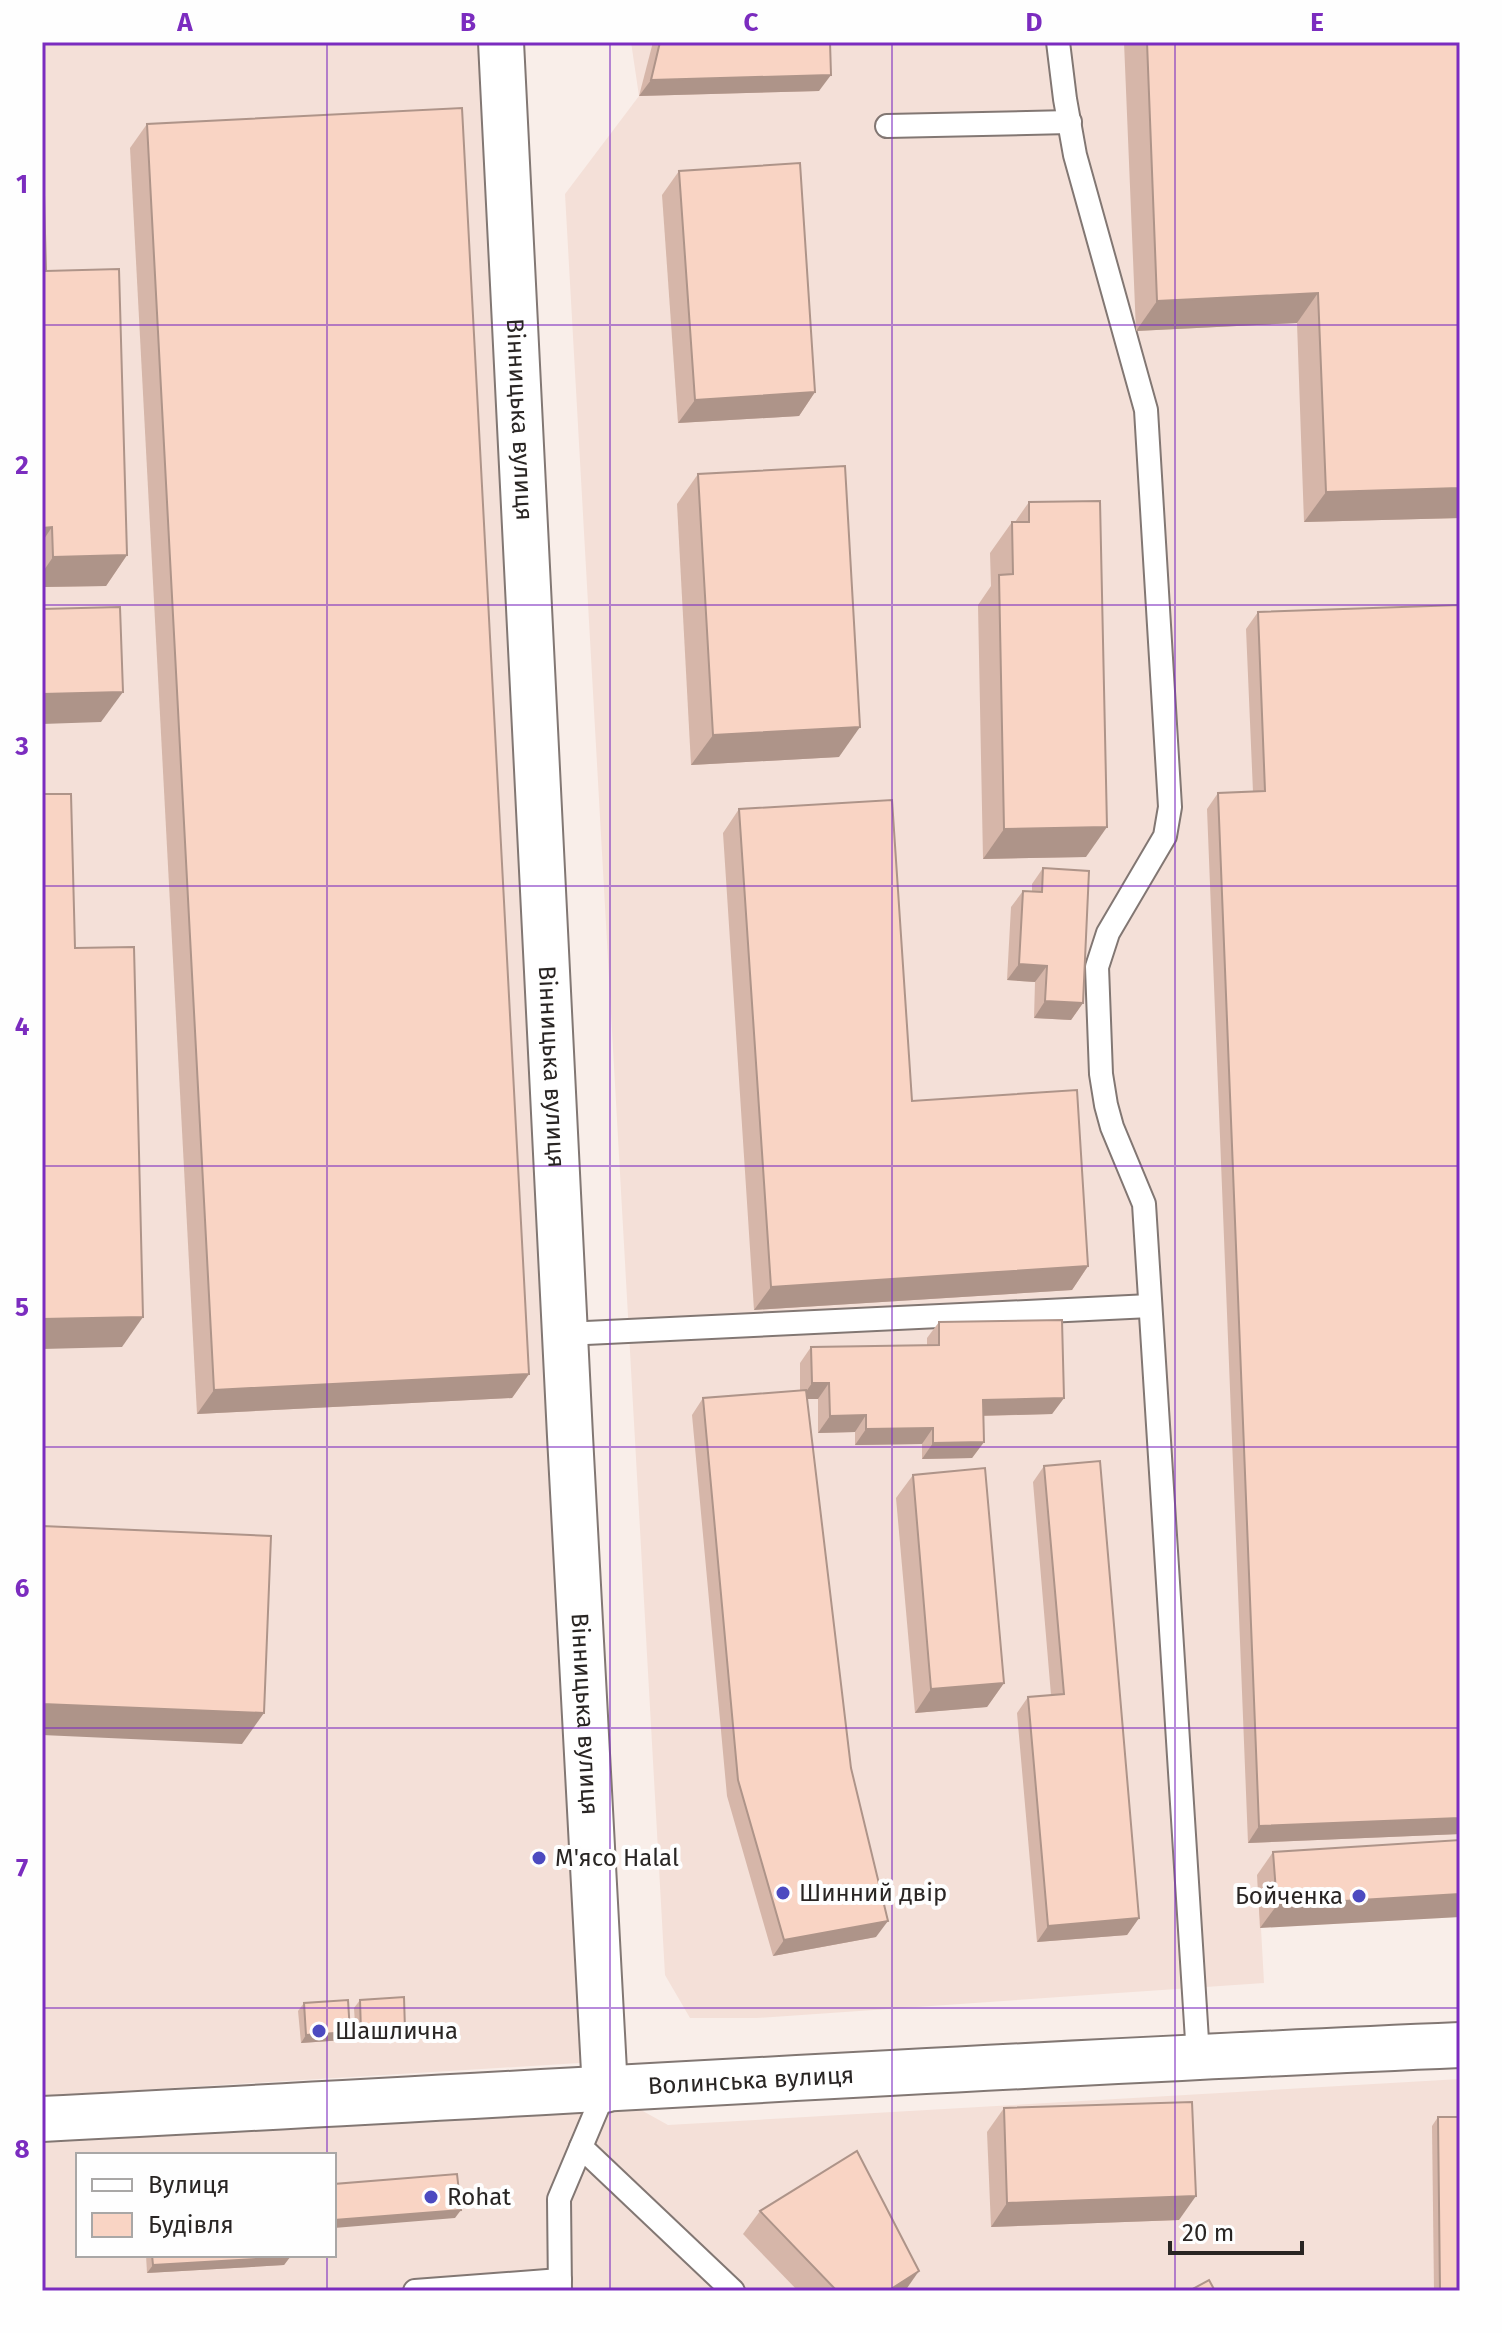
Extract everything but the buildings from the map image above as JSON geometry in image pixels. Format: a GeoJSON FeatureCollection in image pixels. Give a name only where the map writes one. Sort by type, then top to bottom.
{"type":"FeatureCollection","features":[{"type":"Feature","properties":{"kind":"street","name":"Вінницька вулиця"},"geometry":{"type":"LineString","coordinates":[[501,42],[605,2090]]}},
{"type":"Feature","properties":{"kind":"street","name":"Волинська вулиця"},"geometry":{"type":"LineString","coordinates":[[42,2119],[1198,2056],[1460,2045]]}},
{"type":"Feature","properties":{"kind":"lane"},"geometry":{"type":"LineString","coordinates":[[1058,42],[1075,155],[1146,410],[1170,807],[1165,836],[1108,933],[1097,967],[1101,1074],[1106,1105],[1144,1204],[1198,2056]]}},
{"type":"Feature","properties":{"kind":"lane"},"geometry":{"type":"LineString","coordinates":[[887,126],[1070,122]]}},
{"type":"Feature","properties":{"kind":"lane"},"geometry":{"type":"LineString","coordinates":[[565,1334],[1150,1306]]}},
{"type":"Feature","properties":{"kind":"lane"},"geometry":{"type":"LineString","coordinates":[[415,2291],[560,2285],[559,2199],[605,2090]]}},
{"type":"Feature","properties":{"kind":"lane"},"geometry":{"type":"LineString","coordinates":[[581,2147],[733,2291]]}},
{"type":"Feature","properties":{"kind":"shaded area"},"geometry":{"type":"Polygon","coordinates":[[[42,42],[490,42],[580,2063],[42,2096],[42,42]]]}},
{"type":"Feature","properties":{"kind":"shaded area"},"geometry":{"type":"Polygon","coordinates":[[[631,42],[1460,42],[1460,1917],[1261,1928],[1264,1983],[757,2018],[690,2018],[665,1975],[565,194],[639,96],[631,42]]]}},
{"type":"Feature","properties":{"kind":"shaded area"},"geometry":{"type":"Polygon","coordinates":[[[1460,2079],[1460,2291],[42,2291],[42,2119],[605,2090],[668,2125],[1460,2079]]]}},
{"type":"Feature","properties":{"kind":"place","name":"М'ясо Halal"},"geometry":{"type":"Point","coordinates":[539,1858]}},
{"type":"Feature","properties":{"kind":"place","name":"Шинний двір"},"geometry":{"type":"Point","coordinates":[783,1893]}},
{"type":"Feature","properties":{"kind":"place","name":"Бойченка"},"geometry":{"type":"Point","coordinates":[1359,1896]}},
{"type":"Feature","properties":{"kind":"place","name":"Шашлична"},"geometry":{"type":"Point","coordinates":[319,2031]}},
{"type":"Feature","properties":{"kind":"place","name":"Rohat"},"geometry":{"type":"Point","coordinates":[431,2197]}}]}
